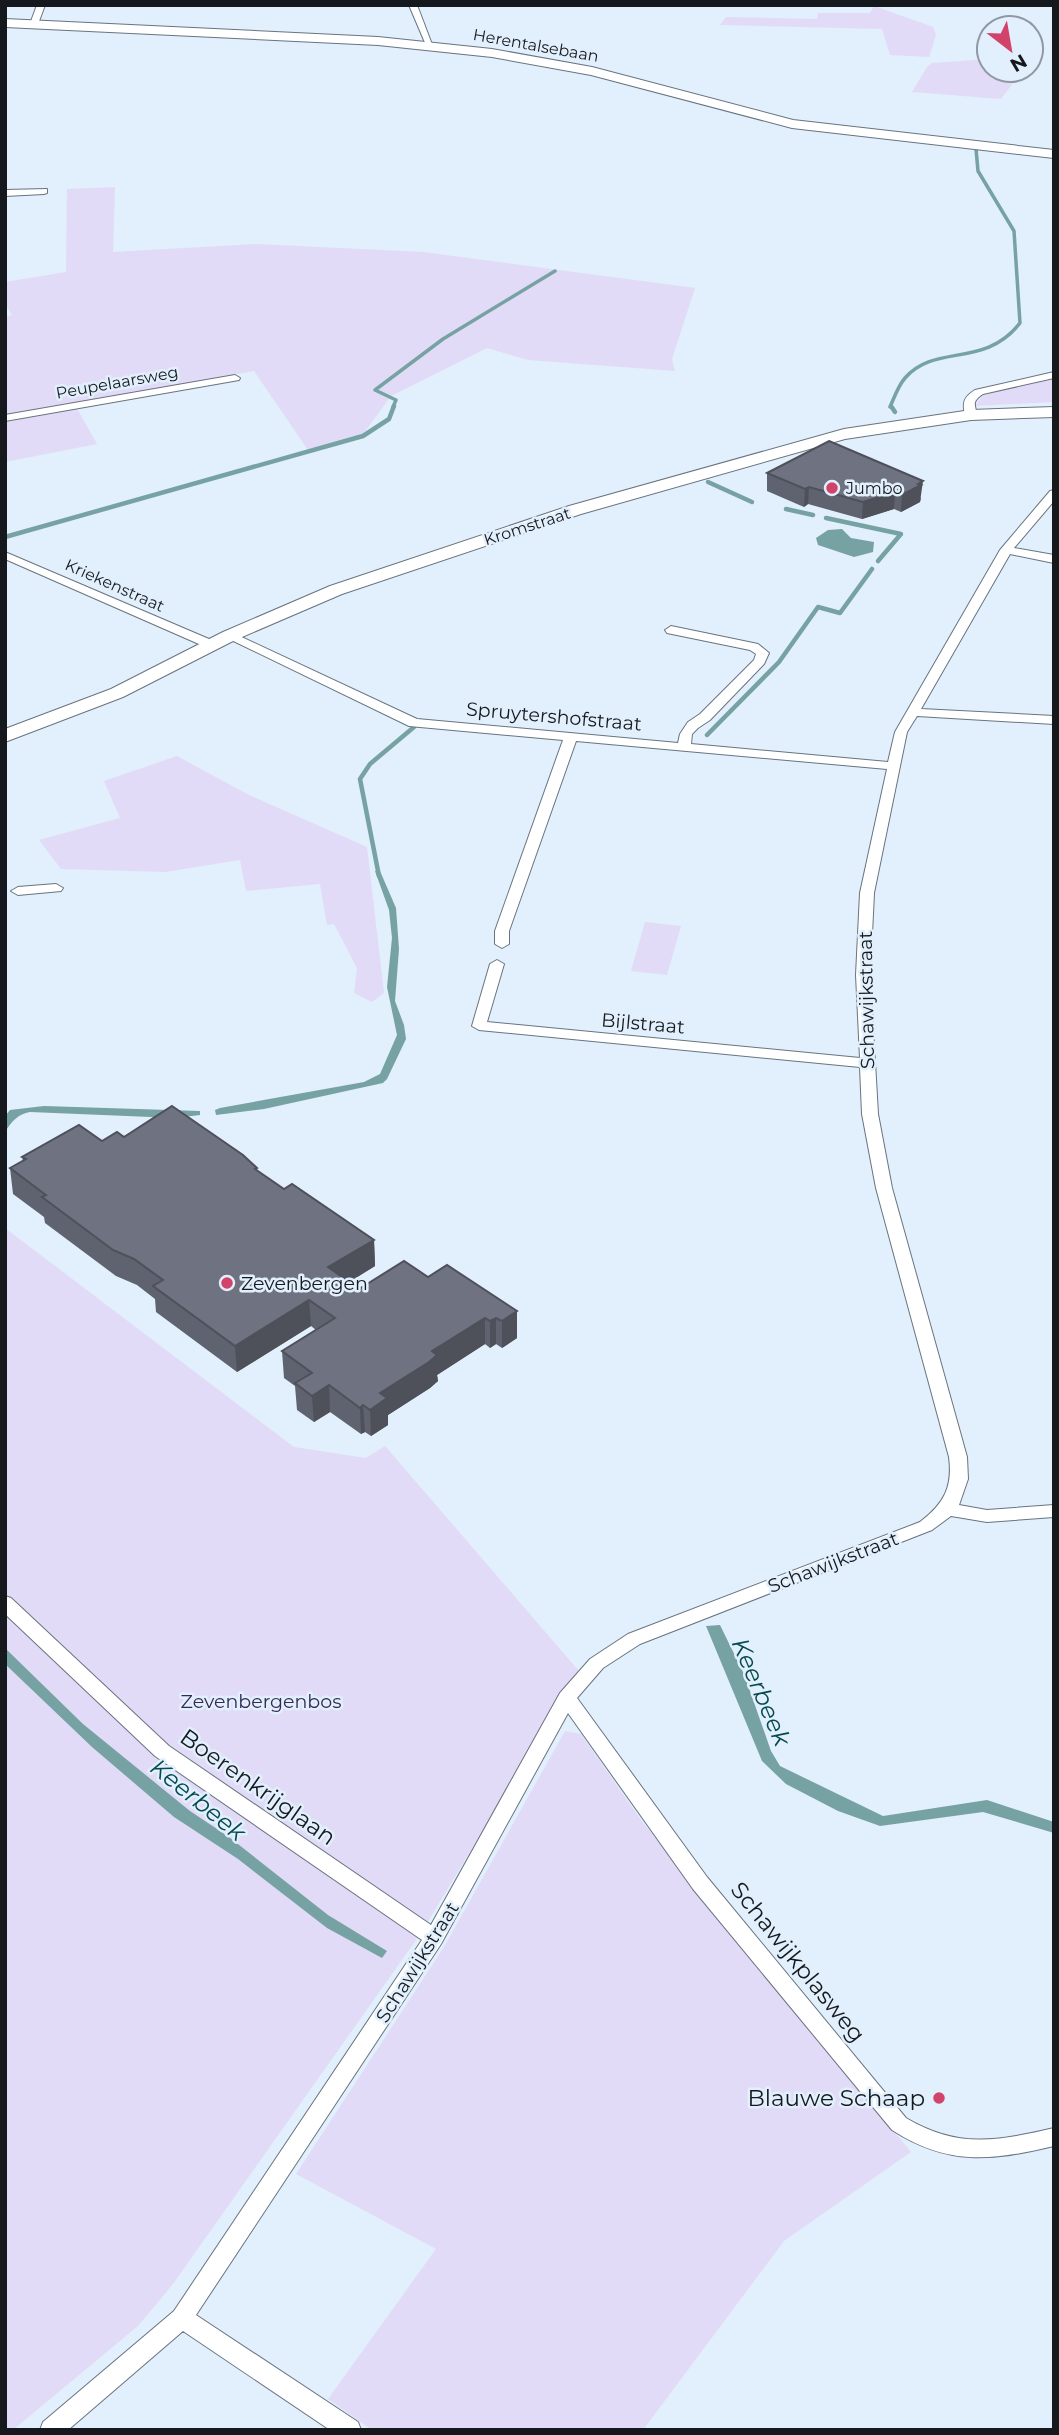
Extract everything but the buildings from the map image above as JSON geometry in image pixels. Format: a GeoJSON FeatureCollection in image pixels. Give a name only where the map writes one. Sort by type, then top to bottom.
{"type":"FeatureCollection","features":[{"type":"Feature","properties":{"kind":"street"},"geometry":{"type":"LineString","coordinates":[[34,24],[41,5]]}},
{"type":"Feature","properties":{"kind":"street"},"geometry":{"type":"LineString","coordinates":[[413,5],[430,45]]}},
{"type":"Feature","properties":{"kind":"street","name":"Herentalsebaan"},"geometry":{"type":"LineString","coordinates":[[5,23],[430,45],[540,60],[592,71],[792,124],[1054,154]]}},
{"type":"Feature","properties":{"kind":"street"},"geometry":{"type":"LineString","coordinates":[[5,193],[44,191]]}},
{"type":"Feature","properties":{"kind":"street"},"geometry":{"type":"LineString","coordinates":[[971,415],[968,405],[971,397],[979,392],[1054,375]]}},
{"type":"Feature","properties":{"kind":"street","name":"Peupelaarsweg"},"geometry":{"type":"LineString","coordinates":[[5,418],[235,377]]}},
{"type":"Feature","properties":{"kind":"street","name":"Kromstraat"},"geometry":{"type":"LineString","coordinates":[[5,736],[117,693],[229,636],[387,572],[676,480],[844,434],[971,415],[1054,412]]}},
{"type":"Feature","properties":{"kind":"street","name":"Schawijkstraat"},"geometry":{"type":"LineString","coordinates":[[51,2430],[182,2318],[434,1938],[567,1698],[586,1670],[611,1650],[926,1526],[949,1509],[958,1492],[961,1473],[884,1188],[870,1114],[863,933],[867,893],[901,732],[1006,550],[1054,492]]}},
{"type":"Feature","properties":{"kind":"street"},"geometry":{"type":"LineString","coordinates":[[1006,550],[1054,559]]}},
{"type":"Feature","properties":{"kind":"street","name":"Kriekenstraat"},"geometry":{"type":"LineString","coordinates":[[5,555],[212,645]]}},
{"type":"Feature","properties":{"kind":"street"},"geometry":{"type":"LineString","coordinates":[[671,630],[754,647],[763,653],[760,661],[705,717],[693,725],[686,734],[684,747]]}},
{"type":"Feature","properties":{"kind":"street","name":"Spruytershofstraat"},"geometry":{"type":"LineString","coordinates":[[229,636],[414,723],[894,766]]}},
{"type":"Feature","properties":{"kind":"street"},"geometry":{"type":"LineString","coordinates":[[914,712],[1054,720]]}},
{"type":"Feature","properties":{"kind":"street"},"geometry":{"type":"LineString","coordinates":[[502,944],[502,931],[571,737]]}},
{"type":"Feature","properties":{"kind":"street"},"geometry":{"type":"LineString","coordinates":[[18,891],[57,888]]}},
{"type":"Feature","properties":{"kind":"street","name":"Bijlstraat"},"geometry":{"type":"LineString","coordinates":[[497,964],[479,1026],[867,1063]]}},
{"type":"Feature","properties":{"kind":"street"},"geometry":{"type":"LineString","coordinates":[[949,1509],[987,1516],[1054,1511]]}},
{"type":"Feature","properties":{"kind":"street","name":"Boerenkrijglaan"},"geometry":{"type":"LineString","coordinates":[[5,1604],[162,1751],[434,1938]]}},
{"type":"Feature","properties":{"kind":"street","name":"Schawijkplasweg"},"geometry":{"type":"LineString","coordinates":[[567,1698],[701,1883],[899,2124],[922,2140],[960,2151],[999,2148],[1054,2137]]}},
{"type":"Feature","properties":{"kind":"street"},"geometry":{"type":"LineString","coordinates":[[182,2318],[350,2430]]}},
{"type":"Feature","properties":{"kind":"green space"},"geometry":{"type":"Polygon","coordinates":[[[874,6],[933,27],[936,35],[929,57],[890,55],[882,29],[720,25],[726,17],[817,19],[818,13],[870,13],[874,6]]]}},
{"type":"Feature","properties":{"kind":"green space"},"geometry":{"type":"Polygon","coordinates":[[[975,60],[975,84],[1012,84],[1001,99],[912,92],[932,63],[975,60]]]}},
{"type":"Feature","properties":{"kind":"green space"},"geometry":{"type":"Polygon","coordinates":[[[115,187],[113,252],[257,244],[423,252],[695,288],[672,359],[675,371],[528,360],[487,348],[391,396],[361,437],[308,450],[254,371],[74,403],[97,444],[5,462],[5,317],[12,315],[5,304],[5,282],[66,272],[67,189],[115,187]]]}},
{"type":"Feature","properties":{"kind":"green space"},"geometry":{"type":"Polygon","coordinates":[[[1054,378],[1054,402],[975,406],[983,395],[1054,378]]]}},
{"type":"Feature","properties":{"kind":"green space"},"geometry":{"type":"Polygon","coordinates":[[[177,756],[249,795],[367,847],[384,993],[372,1002],[354,993],[357,968],[334,924],[327,925],[320,884],[246,891],[240,860],[165,872],[61,869],[39,840],[120,818],[104,781],[177,756]]]}},
{"type":"Feature","properties":{"kind":"green space"},"geometry":{"type":"Polygon","coordinates":[[[645,922],[681,926],[667,975],[631,971],[645,922]]]}},
{"type":"Feature","properties":{"kind":"green space","name":"Zevenbergenbos"},"geometry":{"type":"Polygon","coordinates":[[[5,1228],[294,1447],[366,1458],[385,1446],[579,1671],[421,1933],[173,2284],[138,2326],[13,2430],[5,2430],[5,1228]]]}},
{"type":"Feature","properties":{"kind":"green space"},"geometry":{"type":"Polygon","coordinates":[[[565,1731],[581,1734],[641,1820],[911,2152],[784,2241],[643,2430],[372,2430],[328,2399],[436,2249],[296,2174],[444,1947],[565,1731]]]}},
{"type":"Feature","properties":{"kind":"shaded area"},"geometry":{"type":"Polygon","coordinates":[[[842,529],[851,538],[874,542],[873,552],[854,557],[818,545],[816,538],[828,530],[842,529]]]}},
{"type":"Feature","properties":{"kind":"shaded area"},"geometry":{"type":"Polygon","coordinates":[[[375,871],[380,871],[396,908],[399,949],[395,1001],[406,1039],[387,1079],[383,1083],[264,1109],[216,1115],[215,1110],[220,1108],[364,1082],[380,1074],[397,1035],[387,987],[392,938],[389,910],[375,871]]]}},
{"type":"Feature","properties":{"kind":"shaded area"},"geometry":{"type":"Polygon","coordinates":[[[44,1106],[200,1111],[200,1115],[175,1118],[30,1112],[22,1114],[5,1132],[5,1116],[10,1110],[44,1106]]]}},
{"type":"Feature","properties":{"kind":"shaded area"},"geometry":{"type":"Polygon","coordinates":[[[720,1625],[744,1674],[771,1751],[780,1766],[883,1816],[987,1800],[1054,1822],[1054,1833],[983,1812],[880,1826],[838,1811],[786,1784],[762,1761],[706,1626],[720,1625]]]}},
{"type":"Feature","properties":{"kind":"shaded area"},"geometry":{"type":"Polygon","coordinates":[[[5,1648],[83,1724],[190,1811],[229,1837],[328,1915],[387,1951],[382,1958],[327,1928],[238,1859],[174,1817],[92,1747],[5,1664],[5,1648]]]}},
{"type":"Feature","properties":{"kind":"waterway"},"geometry":{"type":"LineString","coordinates":[[890,407],[905,378],[917,367],[991,346],[1006,337],[1020,323],[1014,231],[978,171],[976,149]]}},
{"type":"Feature","properties":{"kind":"waterway"},"geometry":{"type":"LineString","coordinates":[[393,407],[396,400],[375,390],[443,339],[555,271]]}},
{"type":"Feature","properties":{"kind":"waterway"},"geometry":{"type":"LineString","coordinates":[[5,537],[363,436],[389,419],[394,406]]}},
{"type":"Feature","properties":{"kind":"waterway"},"geometry":{"type":"LineString","coordinates":[[891,406],[895,412]]}},
{"type":"Feature","properties":{"kind":"waterway"},"geometry":{"type":"LineString","coordinates":[[708,482],[752,502]]}},
{"type":"Feature","properties":{"kind":"waterway"},"geometry":{"type":"LineString","coordinates":[[786,509],[813,515]]}},
{"type":"Feature","properties":{"kind":"waterway"},"geometry":{"type":"LineString","coordinates":[[826,518],[901,534],[878,561]]}},
{"type":"Feature","properties":{"kind":"waterway"},"geometry":{"type":"LineString","coordinates":[[707,735],[779,662],[818,607],[840,613],[872,569]]}},
{"type":"Feature","properties":{"kind":"waterway"},"geometry":{"type":"LineString","coordinates":[[379,876],[360,779],[370,764],[414,727]]}},
{"type":"Feature","properties":{"kind":"place","name":"Jumbo"},"geometry":{"type":"Point","coordinates":[832,488]}},
{"type":"Feature","properties":{"kind":"place","name":"Zevenbergen"},"geometry":{"type":"Point","coordinates":[227,1283]}},
{"type":"Feature","properties":{"kind":"place","name":"Blauwe Schaap"},"geometry":{"type":"Point","coordinates":[939,2098]}},
{"type":"Feature","properties":{"kind":"water label","name":"Keerbeek"},"geometry":{"type":"Point","coordinates":[761,1692]}},
{"type":"Feature","properties":{"kind":"water label","name":"Keerbeek"},"geometry":{"type":"Point","coordinates":[198,1800]}}]}
